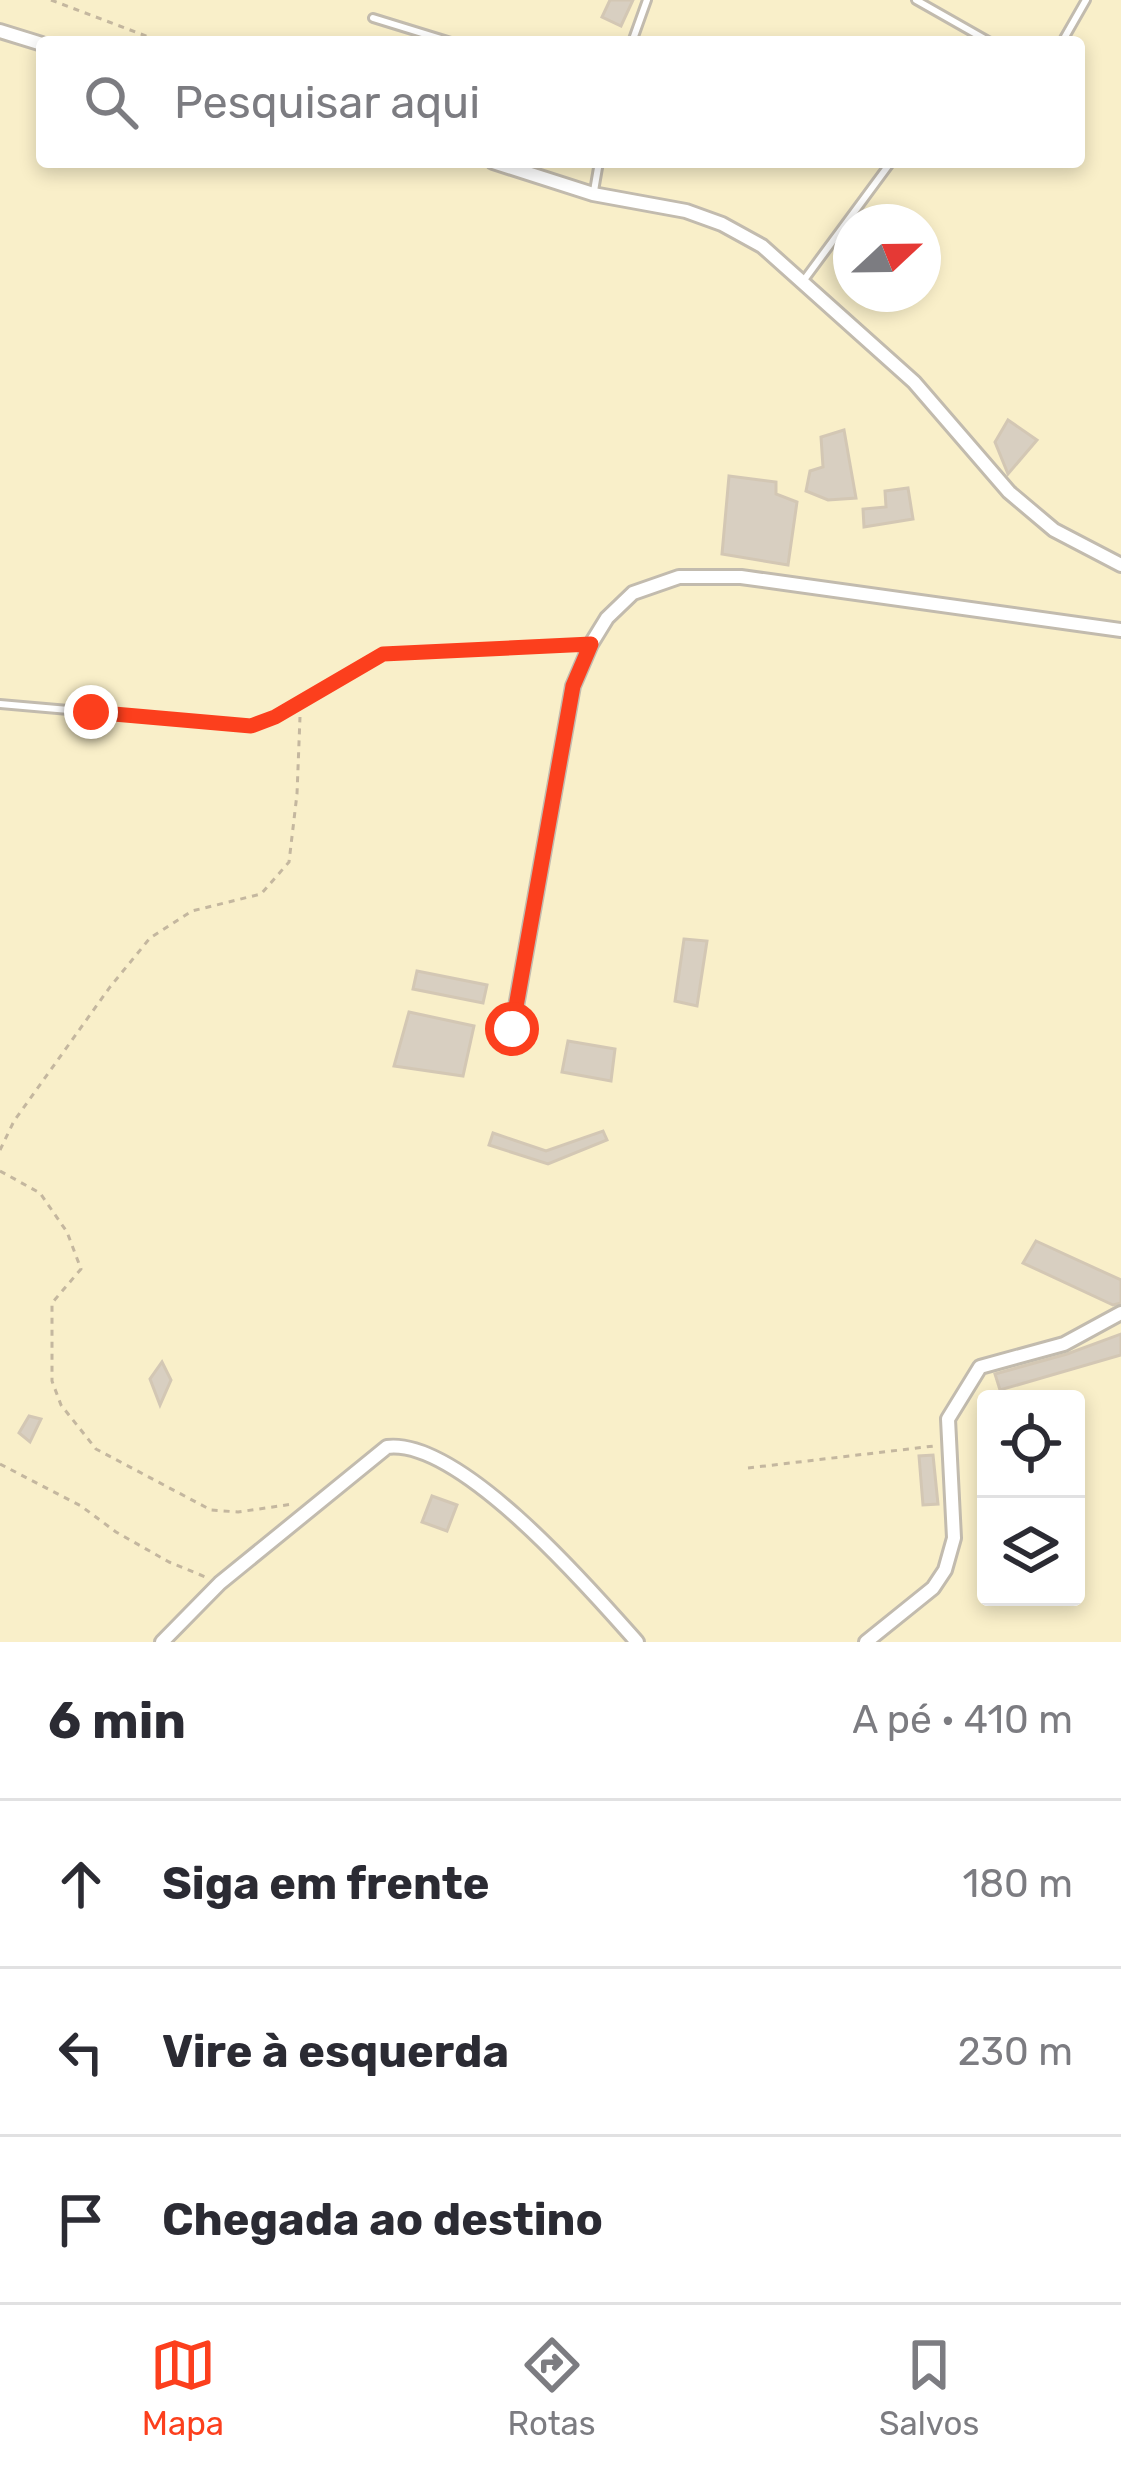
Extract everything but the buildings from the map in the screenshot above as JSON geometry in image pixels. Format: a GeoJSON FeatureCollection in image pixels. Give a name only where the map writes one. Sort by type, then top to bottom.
{"type":"FeatureCollection","features":[{"type":"Feature","properties":{"kind":"street"},"geometry":{"type":"LineString","coordinates":[[0,31],[36,42]]}},
{"type":"Feature","properties":{"kind":"street"},"geometry":{"type":"LineString","coordinates":[[512,168],[593,194],[686,211],[722,224],[762,247],[914,382],[1010,492],[1054,530],[1121,565]]}},
{"type":"Feature","properties":{"kind":"street"},"geometry":{"type":"LineString","coordinates":[[512,1029],[573,686],[607,618],[633,593],[679,577],[741,577],[1121,630]]}},
{"type":"Feature","properties":{"kind":"street"},"geometry":{"type":"LineString","coordinates":[[866,1642],[933,1588],[945,1570],[954,1538],[948,1419],[980,1366],[1064,1344],[1121,1313]]}},
{"type":"Feature","properties":{"kind":"street"},"geometry":{"type":"LineString","coordinates":[[162,1642],[220,1583],[387,1448],[404,1445],[447,1464],[557,1551],[638,1642]]}},
{"type":"Feature","properties":{"kind":"lane"},"geometry":{"type":"LineString","coordinates":[[634,36],[647,0]]}},
{"type":"Feature","properties":{"kind":"lane"},"geometry":{"type":"LineString","coordinates":[[916,0],[978,36]]}},
{"type":"Feature","properties":{"kind":"lane"},"geometry":{"type":"LineString","coordinates":[[1065,36],[1086,0]]}},
{"type":"Feature","properties":{"kind":"lane"},"geometry":{"type":"LineString","coordinates":[[373,18],[432,36]]}},
{"type":"Feature","properties":{"kind":"lane"},"geometry":{"type":"LineString","coordinates":[[593,194],[598,168]]}},
{"type":"Feature","properties":{"kind":"lane"},"geometry":{"type":"LineString","coordinates":[[804,280],[887,168]]}},
{"type":"Feature","properties":{"kind":"lane"},"geometry":{"type":"LineString","coordinates":[[0,704],[251,726],[383,654],[591,644]]}},
{"type":"Feature","properties":{"kind":"path"},"geometry":{"type":"LineString","coordinates":[[51,0],[146,36]]}},
{"type":"Feature","properties":{"kind":"path"},"geometry":{"type":"LineString","coordinates":[[0,1150],[14,1121],[150,938],[192,911],[261,894],[289,862],[300,703]]}},
{"type":"Feature","properties":{"kind":"path"},"geometry":{"type":"LineString","coordinates":[[0,1171],[40,1193],[67,1232],[81,1269],[52,1303],[52,1381],[61,1405],[96,1448],[211,1510],[238,1512],[324,1500]]}},
{"type":"Feature","properties":{"kind":"path"},"geometry":{"type":"LineString","coordinates":[[748,1468],[948,1445]]}},
{"type":"Feature","properties":{"kind":"path"},"geometry":{"type":"LineString","coordinates":[[0,1464],[82,1506],[169,1562],[220,1583]]}},
{"type":"Feature","properties":{"kind":"sand"},"geometry":{"type":"Polygon","coordinates":[[[0,0],[1121,0],[1121,1642],[0,1642],[0,0]]]}},
{"type":"Feature","properties":{"kind":"route"},"geometry":{"type":"LineString","coordinates":[[91,712],[251,726],[383,654],[591,644],[573,686],[512,1029]]}}]}
